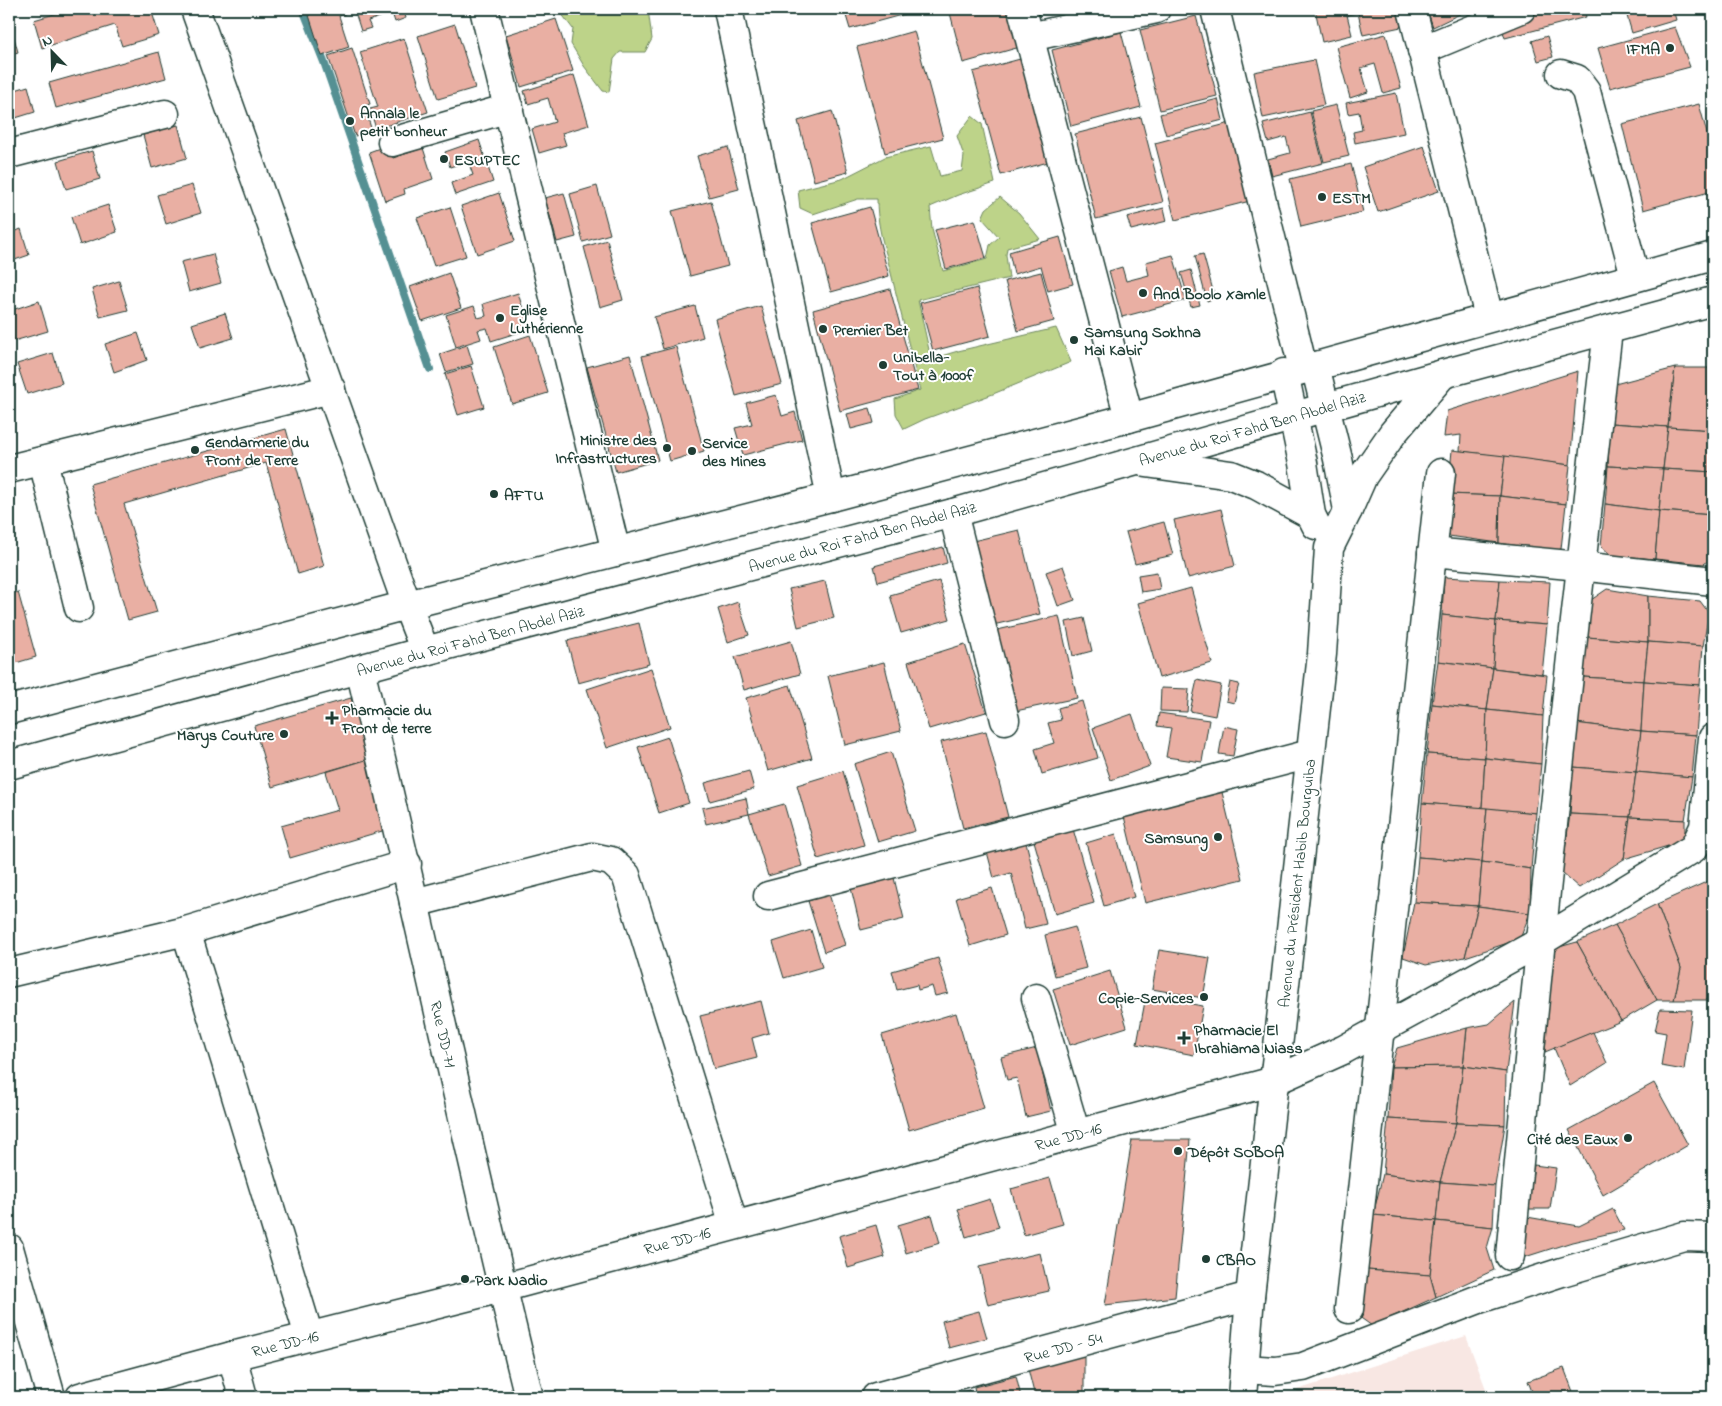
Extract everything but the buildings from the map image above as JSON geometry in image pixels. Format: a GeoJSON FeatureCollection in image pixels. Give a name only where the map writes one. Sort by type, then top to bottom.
{"type":"FeatureCollection","features":[{"type":"Feature","properties":{"kind":"street"},"geometry":{"type":"LineString","coordinates":[[195,9],[407,605],[425,650]]}},
{"type":"Feature","properties":{"kind":"street"},"geometry":{"type":"LineString","coordinates":[[484,9],[616,552]]}},
{"type":"Feature","properties":{"kind":"street"},"geometry":{"type":"LineString","coordinates":[[728,9],[831,497]]}},
{"type":"Feature","properties":{"kind":"street"},"geometry":{"type":"LineString","coordinates":[[1022,9],[1128,418]]}},
{"type":"Feature","properties":{"kind":"street"},"geometry":{"type":"LineString","coordinates":[[1030,37],[1156,9]]}},
{"type":"Feature","properties":{"kind":"street"},"geometry":{"type":"LineString","coordinates":[[1215,9],[1301,369],[1325,407],[1348,510]]}},
{"type":"Feature","properties":{"kind":"street"},"geometry":{"type":"LineString","coordinates":[[1412,9],[1490,318]]}},
{"type":"Feature","properties":{"kind":"street"},"geometry":{"type":"LineString","coordinates":[[1422,50],[1521,9]]}},
{"type":"Feature","properties":{"kind":"street"},"geometry":{"type":"LineString","coordinates":[[1561,74],[1578,79],[1586,91],[1635,276]]}},
{"type":"Feature","properties":{"kind":"street"},"geometry":{"type":"LineString","coordinates":[[392,142],[508,108]]}},
{"type":"Feature","properties":{"kind":"street"},"geometry":{"type":"LineString","coordinates":[[9,154],[165,114]]}},
{"type":"Feature","properties":{"kind":"street"},"geometry":{"type":"LineString","coordinates":[[9,710],[1128,418],[1635,276],[1713,256]]}},
{"type":"Feature","properties":{"kind":"street","name":"Avenue du Roi Fahd Ben Abdel Aziz"},"geometry":{"type":"LineString","coordinates":[[9,765],[360,670],[425,650],[954,513],[1443,374],[1713,301]]}},
{"type":"Feature","properties":{"kind":"street"},"geometry":{"type":"LineString","coordinates":[[1510,1256],[1540,942],[1580,566],[1608,330]]}},
{"type":"Feature","properties":{"kind":"street"},"geometry":{"type":"LineString","coordinates":[[1301,369],[1293,416],[1311,515],[1329,548]]}},
{"type":"Feature","properties":{"kind":"street"},"geometry":{"type":"LineString","coordinates":[[1329,548],[1363,476],[1393,433],[1443,374]]}},
{"type":"Feature","properties":{"kind":"street"},"geometry":{"type":"LineString","coordinates":[[10,465],[43,461],[330,390]]}},
{"type":"Feature","properties":{"kind":"street"},"geometry":{"type":"LineString","coordinates":[[43,461],[79,608]]}},
{"type":"Feature","properties":{"kind":"street"},"geometry":{"type":"LineString","coordinates":[[1135,461],[1231,475],[1256,485],[1311,515]]}},
{"type":"Feature","properties":{"kind":"street"},"geometry":{"type":"LineString","coordinates":[[1349,1309],[1441,474]]}},
{"type":"Feature","properties":{"kind":"street"},"geometry":{"type":"LineString","coordinates":[[954,513],[1005,720]]}},
{"type":"Feature","properties":{"kind":"street","name":"Avenue du Président Habib Bourguiba"},"geometry":{"type":"LineString","coordinates":[[1242,1397],[1250,1296],[1322,654],[1329,548]]}},
{"type":"Feature","properties":{"kind":"street"},"geometry":{"type":"LineString","coordinates":[[1432,552],[1713,581]]}},
{"type":"Feature","properties":{"kind":"street","name":"Rue DD-71"},"geometry":{"type":"LineString","coordinates":[[360,670],[502,1288],[529,1397]]}},
{"type":"Feature","properties":{"kind":"street"},"geometry":{"type":"LineString","coordinates":[[1704,855],[1704,827],[1713,738]]}},
{"type":"Feature","properties":{"kind":"street"},"geometry":{"type":"LineString","coordinates":[[768,896],[1310,754]]}},
{"type":"Feature","properties":{"kind":"street","name":"Rue DD-16"},"geometry":{"type":"LineString","coordinates":[[80,1397],[309,1336],[502,1288],[1274,1081],[1343,1050],[1704,855]]}},
{"type":"Feature","properties":{"kind":"street"},"geometry":{"type":"LineString","coordinates":[[414,904],[592,857],[611,861],[626,875],[734,1225]]}},
{"type":"Feature","properties":{"kind":"street"},"geometry":{"type":"LineString","coordinates":[[9,973],[186,931],[406,864]]}},
{"type":"Feature","properties":{"kind":"street"},"geometry":{"type":"LineString","coordinates":[[186,931],[309,1336]]}},
{"type":"Feature","properties":{"kind":"street"},"geometry":{"type":"LineString","coordinates":[[1036,998],[1076,1134]]}},
{"type":"Feature","properties":{"kind":"street"},"geometry":{"type":"LineString","coordinates":[[1244,1369],[1275,1371],[1303,1367],[1479,1299],[1562,1272],[1684,1236],[1713,1237]]}},
{"type":"Feature","properties":{"kind":"street"},"geometry":{"type":"LineString","coordinates":[[9,1248],[51,1397]]}},
{"type":"Feature","properties":{"kind":"street","name":"Rue DD - 54"},"geometry":{"type":"LineString","coordinates":[[876,1397],[1250,1296]]}},
{"type":"Feature","properties":{"kind":"street"},"geometry":{"type":"LineString","coordinates":[[232,1356],[244,1397]]}},
{"type":"Feature","properties":{"kind":"shaded area"},"geometry":{"type":"Polygon","coordinates":[[[1466,1336],[1489,1397],[1296,1397],[1297,1390],[1466,1336]]]}},
{"type":"Feature","properties":{"kind":"green space"},"geometry":{"type":"Polygon","coordinates":[[[558,9],[648,9],[652,39],[645,52],[620,52],[614,59],[609,92],[603,91],[584,66],[571,44],[573,29],[558,9]]]}},
{"type":"Feature","properties":{"kind":"green space"},"geometry":{"type":"Polygon","coordinates":[[[972,116],[982,124],[995,183],[958,195],[930,207],[932,229],[943,271],[987,259],[990,245],[999,237],[982,218],[986,209],[1000,197],[1019,213],[1040,239],[1007,248],[1009,278],[918,300],[931,359],[1056,328],[1071,362],[904,429],[896,414],[895,399],[920,390],[881,236],[877,199],[858,199],[813,214],[800,208],[798,190],[842,179],[885,157],[931,146],[940,176],[962,171],[964,156],[957,136],[972,116]]]}},
{"type":"Feature","properties":{"kind":"waterway"},"geometry":{"type":"LineString","coordinates":[[303,9],[324,62],[430,369]]}},
{"type":"Feature","properties":{"kind":"place","name":"IFMA"},"geometry":{"type":"Point","coordinates":[1670,48]}},
{"type":"Feature","properties":{"kind":"place","name":"Annala le petit bonheur"},"geometry":{"type":"Point","coordinates":[350,121]}},
{"type":"Feature","properties":{"kind":"place","name":"ESUPTEC"},"geometry":{"type":"Point","coordinates":[444,159]}},
{"type":"Feature","properties":{"kind":"place","name":"ESTM"},"geometry":{"type":"Point","coordinates":[1322,197]}},
{"type":"Feature","properties":{"kind":"place","name":"And Boolo Xamle"},"geometry":{"type":"Point","coordinates":[1143,293]}},
{"type":"Feature","properties":{"kind":"place","name":"Eglise Luthérienne"},"geometry":{"type":"Point","coordinates":[500,318]}},
{"type":"Feature","properties":{"kind":"place","name":"Premier Bet"},"geometry":{"type":"Point","coordinates":[823,329]}},
{"type":"Feature","properties":{"kind":"place","name":"Samsung Sokhna Mai Kabir"},"geometry":{"type":"Point","coordinates":[1074,340]}},
{"type":"Feature","properties":{"kind":"place","name":"Unibella- Tout à 1000f"},"geometry":{"type":"Point","coordinates":[883,365]}},
{"type":"Feature","properties":{"kind":"place","name":"Ministre des Infrastructures"},"geometry":{"type":"Point","coordinates":[667,448]}},
{"type":"Feature","properties":{"kind":"place","name":"Gendarmerie du Front de Terre"},"geometry":{"type":"Point","coordinates":[195,450]}},
{"type":"Feature","properties":{"kind":"place","name":"Service des Mines"},"geometry":{"type":"Point","coordinates":[692,451]}},
{"type":"Feature","properties":{"kind":"place","name":"AFTU"},"geometry":{"type":"Point","coordinates":[494,494]}},
{"type":"Feature","properties":{"kind":"place","name":"Pharmacie du Front de terre"},"geometry":{"type":"Point","coordinates":[332,718]}},
{"type":"Feature","properties":{"kind":"place","name":"Marys Couture"},"geometry":{"type":"Point","coordinates":[284,734]}},
{"type":"Feature","properties":{"kind":"place","name":"Samsung"},"geometry":{"type":"Point","coordinates":[1218,837]}},
{"type":"Feature","properties":{"kind":"place","name":"Copie-Services"},"geometry":{"type":"Point","coordinates":[1204,997]}},
{"type":"Feature","properties":{"kind":"place","name":"Pharmacie El Ibrahiama Niass"},"geometry":{"type":"Point","coordinates":[1184,1038]}},
{"type":"Feature","properties":{"kind":"place","name":"Cité des Eaux"},"geometry":{"type":"Point","coordinates":[1628,1138]}},
{"type":"Feature","properties":{"kind":"place","name":"Dépôt SOBOA"},"geometry":{"type":"Point","coordinates":[1178,1151]}},
{"type":"Feature","properties":{"kind":"place","name":"CBAO"},"geometry":{"type":"Point","coordinates":[1206,1259]}},
{"type":"Feature","properties":{"kind":"place","name":"Park Nadio"},"geometry":{"type":"Point","coordinates":[465,1279]}}]}
